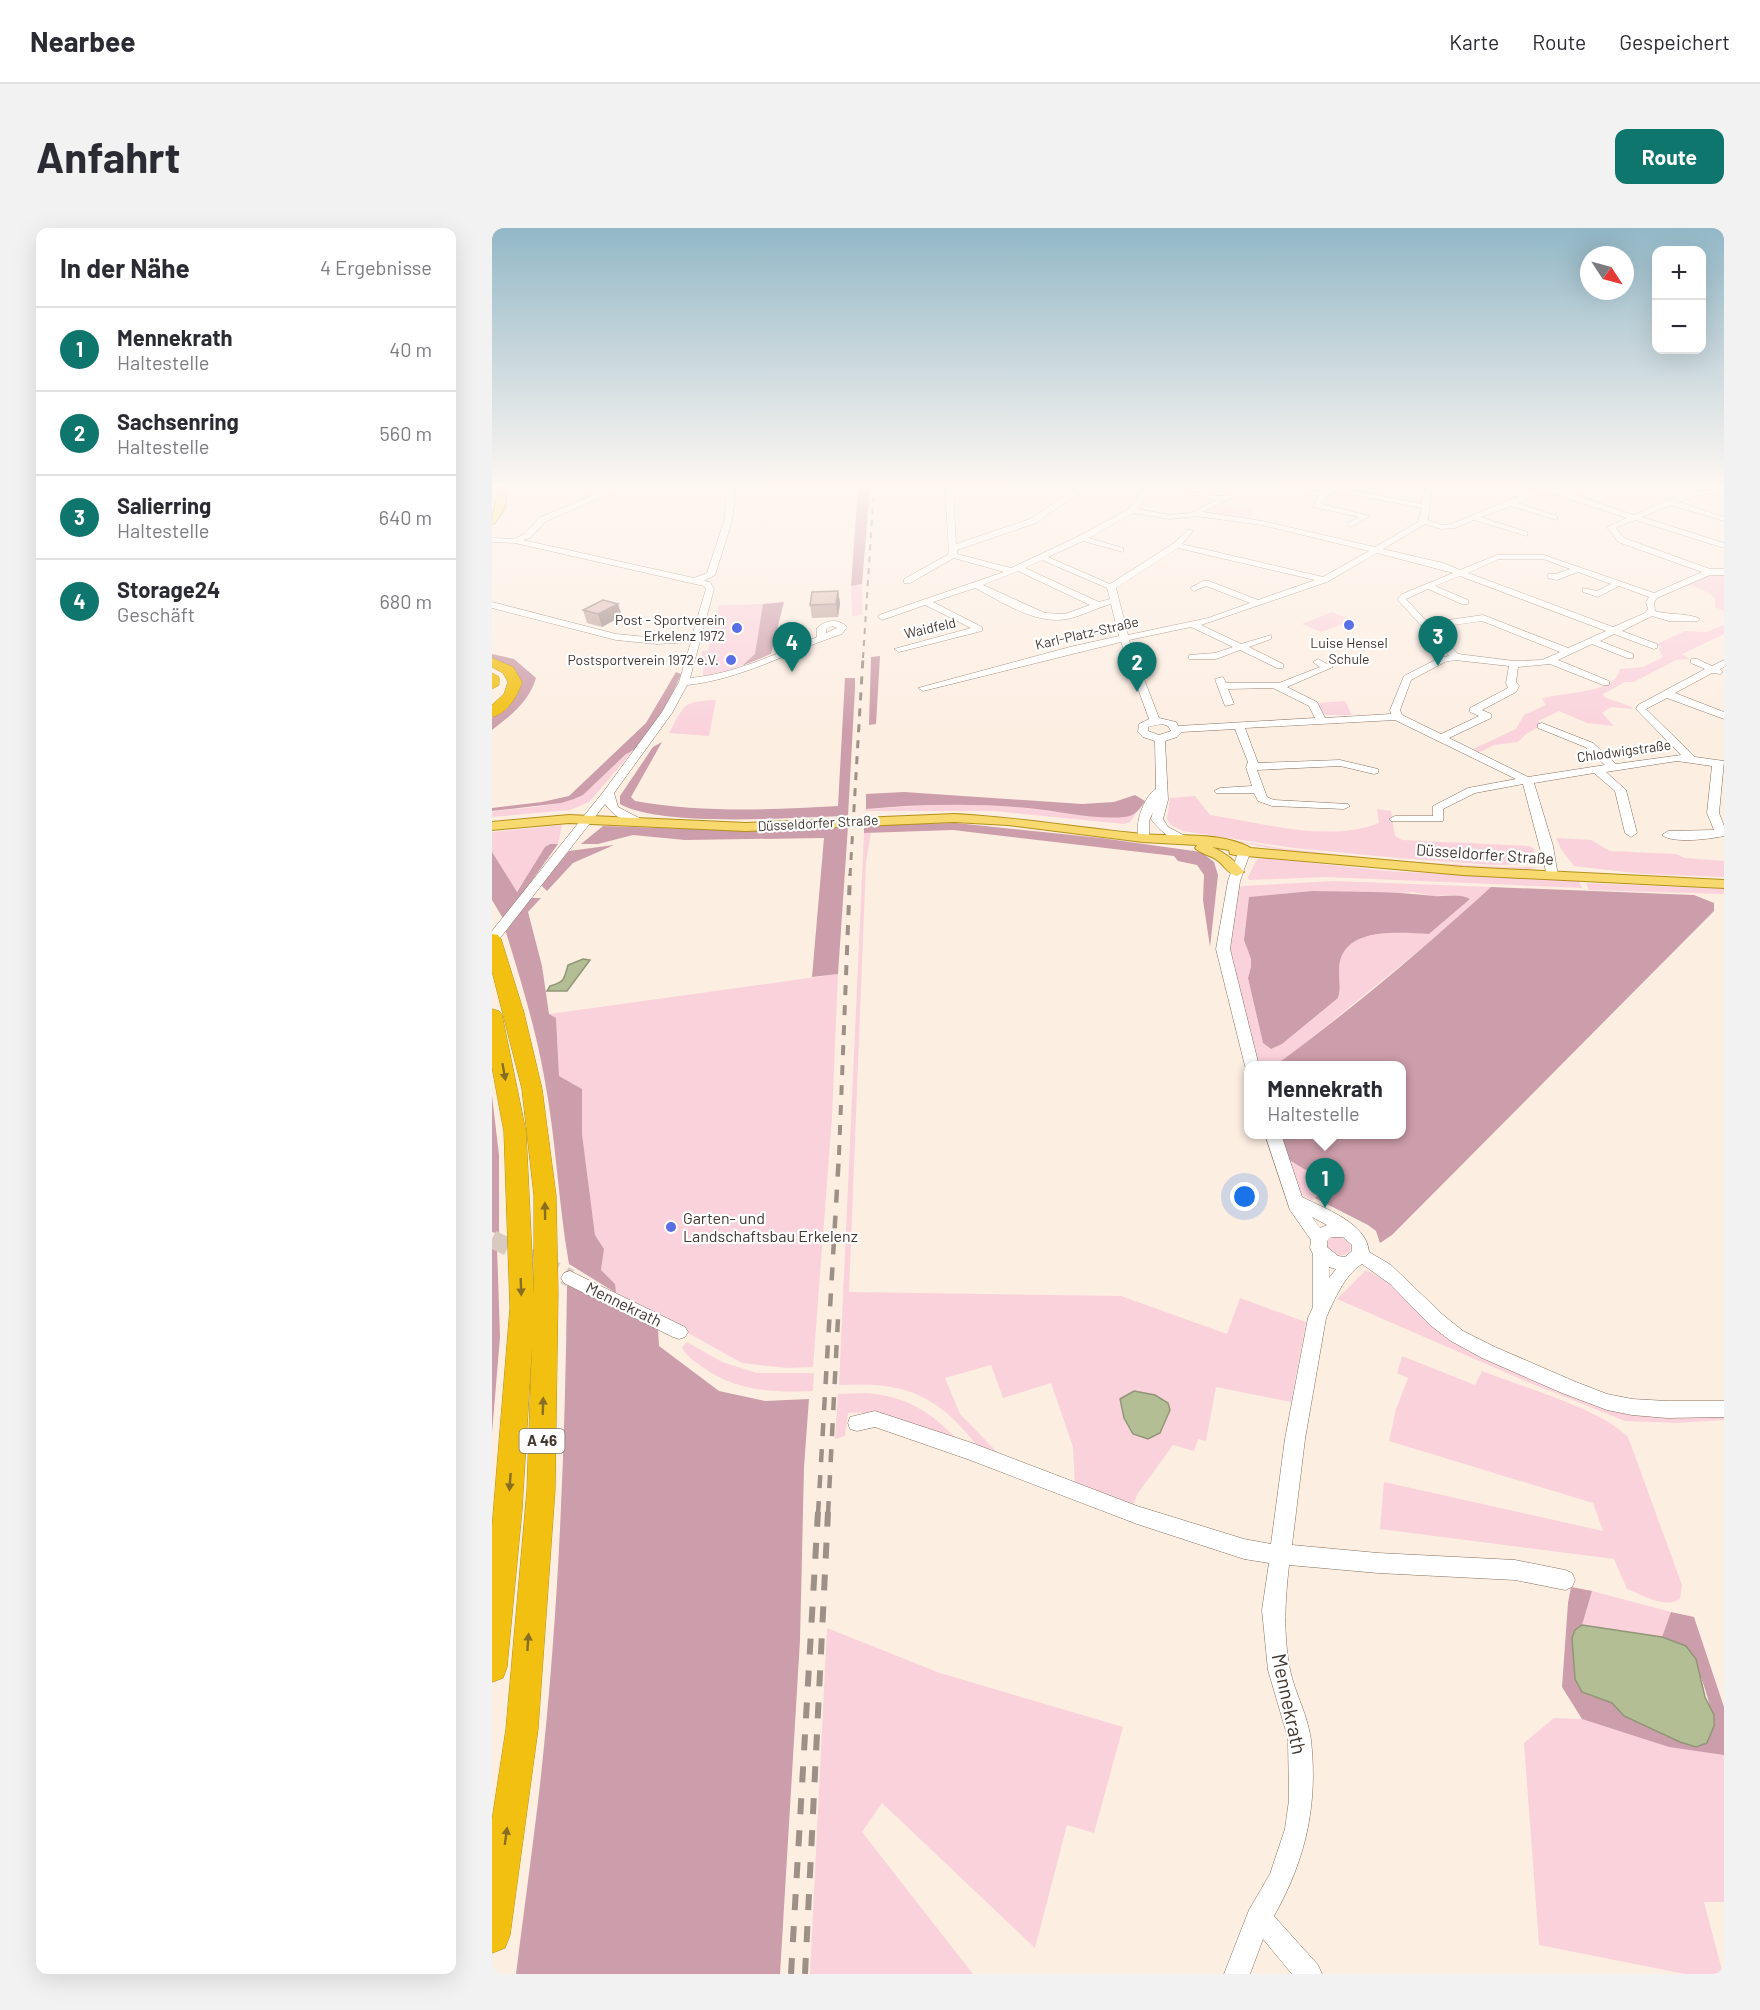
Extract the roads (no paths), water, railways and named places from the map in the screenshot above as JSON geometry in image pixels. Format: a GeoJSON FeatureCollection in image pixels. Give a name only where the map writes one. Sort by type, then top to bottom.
{"type":"FeatureCollection","features":[{"type":"Feature","properties":{"kind":"highway"},"geometry":{"type":"LineString","coordinates":[[492,662],[508,670],[515,682],[511,695],[492,712]]}},
{"type":"Feature","properties":{"kind":"highway"},"geometry":{"type":"LineString","coordinates":[[492,677],[492,685]]}},
{"type":"Feature","properties":{"kind":"highway","name":"A 46"},"geometry":{"type":"LineString","coordinates":[[492,1935],[522,1729],[541,1490],[546,1293],[545,1196],[532,1089],[493,943]]}},
{"type":"Feature","properties":{"kind":"highway","name":"A 46"},"geometry":{"type":"LineString","coordinates":[[492,1015],[515,1132],[522,1308],[508,1510],[492,1667]]}},
{"type":"Feature","properties":{"kind":"main road","name":"Düsseldorfer Straße"},"geometry":{"type":"LineString","coordinates":[[492,826],[520,822],[587,820],[746,827],[954,818],[1008,821],[1143,838],[1187,840],[1229,845],[1245,850]]}},
{"type":"Feature","properties":{"kind":"main road","name":"Düsseldorfer Straße"},"geometry":{"type":"LineString","coordinates":[[1143,838],[1160,843],[1202,848],[1245,850],[1374,865],[1724,884]]}},
{"type":"Feature","properties":{"kind":"main road"},"geometry":{"type":"LineString","coordinates":[[1202,848],[1222,857],[1237,872]]}},
{"type":"Feature","properties":{"kind":"street"},"geometry":{"type":"LineString","coordinates":[[493,943],[510,915],[651,738],[684,682],[710,589],[706,584],[643,569]]}},
{"type":"Feature","properties":{"kind":"street"},"geometry":{"type":"LineString","coordinates":[[695,581],[711,575],[713,569]]}},
{"type":"Feature","properties":{"kind":"street"},"geometry":{"type":"LineString","coordinates":[[907,581],[925,569]]}},
{"type":"Feature","properties":{"kind":"street"},"geometry":{"type":"LineString","coordinates":[[1071,569],[1111,587]]}},
{"type":"Feature","properties":{"kind":"street"},"geometry":{"type":"LineString","coordinates":[[1111,587],[1139,569]]}},
{"type":"Feature","properties":{"kind":"street"},"geometry":{"type":"LineString","coordinates":[[1280,569],[1324,580]]}},
{"type":"Feature","properties":{"kind":"street","name":"Karl-Platz-Straße"},"geometry":{"type":"LineString","coordinates":[[923,688],[1073,649],[1193,624],[1324,580],[1343,569]]}},
{"type":"Feature","properties":{"kind":"street"},"geometry":{"type":"LineString","coordinates":[[1452,569],[1654,646]]}},
{"type":"Feature","properties":{"kind":"street"},"geometry":{"type":"LineString","coordinates":[[1455,657],[1401,599],[1469,569]]}},
{"type":"Feature","properties":{"kind":"street"},"geometry":{"type":"LineString","coordinates":[[1551,576],[1557,578],[1574,569]]}},
{"type":"Feature","properties":{"kind":"street"},"geometry":{"type":"LineString","coordinates":[[1581,569],[1654,596]]}},
{"type":"Feature","properties":{"kind":"street"},"geometry":{"type":"LineString","coordinates":[[1702,569],[1724,572]]}},
{"type":"Feature","properties":{"kind":"street"},"geometry":{"type":"LineString","coordinates":[[882,617],[1014,570],[1098,605]]}},
{"type":"Feature","properties":{"kind":"street"},"geometry":{"type":"LineString","coordinates":[[1651,613],[1650,602],[1654,596],[1709,572]]}},
{"type":"Feature","properties":{"kind":"street"},"geometry":{"type":"LineString","coordinates":[[1194,588],[1206,583],[1257,603]]}},
{"type":"Feature","properties":{"kind":"street"},"geometry":{"type":"LineString","coordinates":[[1586,590],[1598,594],[1619,583]]}},
{"type":"Feature","properties":{"kind":"street"},"geometry":{"type":"LineString","coordinates":[[976,585],[1042,615],[1065,616],[1115,601]]}},
{"type":"Feature","properties":{"kind":"street"},"geometry":{"type":"LineString","coordinates":[[1427,586],[1466,602]]}},
{"type":"Feature","properties":{"kind":"street"},"geometry":{"type":"LineString","coordinates":[[1111,587],[1124,638],[1155,721]]}},
{"type":"Feature","properties":{"kind":"street","name":"Waidfeld"},"geometry":{"type":"LineString","coordinates":[[899,649],[979,629],[926,602]]}},
{"type":"Feature","properties":{"kind":"street"},"geometry":{"type":"LineString","coordinates":[[492,605],[625,638],[657,641],[697,639]]}},
{"type":"Feature","properties":{"kind":"street"},"geometry":{"type":"LineString","coordinates":[[492,610],[504,609]]}},
{"type":"Feature","properties":{"kind":"street"},"geometry":{"type":"LineString","coordinates":[[1397,717],[1395,711],[1407,678],[1442,660],[1455,657],[1535,665],[1551,661],[1651,613],[1669,618],[1695,620]]}},
{"type":"Feature","properties":{"kind":"street"},"geometry":{"type":"LineString","coordinates":[[1426,626],[1483,618],[1569,652]]}},
{"type":"Feature","properties":{"kind":"street"},"geometry":{"type":"LineString","coordinates":[[1193,624],[1280,666]]}},
{"type":"Feature","properties":{"kind":"street"},"geometry":{"type":"LineString","coordinates":[[1192,657],[1216,656],[1264,635],[1278,642]]}},
{"type":"Feature","properties":{"kind":"street"},"geometry":{"type":"LineString","coordinates":[[684,682],[713,680],[821,638]]}},
{"type":"Feature","properties":{"kind":"street"},"geometry":{"type":"LineString","coordinates":[[1592,641],[1630,656]]}},
{"type":"Feature","properties":{"kind":"street"},"geometry":{"type":"LineString","coordinates":[[1551,661],[1606,683]]}},
{"type":"Feature","properties":{"kind":"street"},"geometry":{"type":"LineString","coordinates":[[1694,661],[1724,674]]}},
{"type":"Feature","properties":{"kind":"street"},"geometry":{"type":"LineString","coordinates":[[1278,687],[1328,667],[1318,662]]}},
{"type":"Feature","properties":{"kind":"street"},"geometry":{"type":"LineString","coordinates":[[1690,758],[1641,709],[1642,706],[1724,663]]}},
{"type":"Feature","properties":{"kind":"street"},"geometry":{"type":"LineString","coordinates":[[1440,739],[1487,716],[1474,710],[1513,690],[1514,686],[1511,683],[1514,664]]}},
{"type":"Feature","properties":{"kind":"street"},"geometry":{"type":"LineString","coordinates":[[1229,704],[1220,681],[1267,684],[1313,704],[1322,721]]}},
{"type":"Feature","properties":{"kind":"street"},"geometry":{"type":"LineString","coordinates":[[1667,694],[1724,716]]}},
{"type":"Feature","properties":{"kind":"street"},"geometry":{"type":"LineString","coordinates":[[1177,729],[1175,734],[1160,738],[1149,737],[1143,732],[1143,726],[1155,721],[1167,722],[1177,729],[1397,717],[1528,781],[1547,846],[1552,876]]}},
{"type":"Feature","properties":{"kind":"street"},"geometry":{"type":"LineString","coordinates":[[1239,725],[1253,762],[1251,767],[1262,799],[1272,803],[1344,806]]}},
{"type":"Feature","properties":{"kind":"street"},"geometry":{"type":"LineString","coordinates":[[1542,726],[1589,746],[1614,768]]}},
{"type":"Feature","properties":{"kind":"street"},"geometry":{"type":"LineString","coordinates":[[1143,838],[1152,830],[1162,800],[1160,738]]}},
{"type":"Feature","properties":{"kind":"street","name":"Chlodwigstraße"},"geometry":{"type":"LineString","coordinates":[[1395,819],[1439,819],[1437,808],[1472,790],[1677,758],[1721,763]]}},
{"type":"Feature","properties":{"kind":"street"},"geometry":{"type":"LineString","coordinates":[[1251,767],[1340,763],[1374,771]]}},
{"type":"Feature","properties":{"kind":"street"},"geometry":{"type":"LineString","coordinates":[[1668,835],[1698,836],[1721,833],[1713,813],[1721,763]]}},
{"type":"Feature","properties":{"kind":"street"},"geometry":{"type":"LineString","coordinates":[[1598,770],[1620,790],[1631,833]]}},
{"type":"Feature","properties":{"kind":"street"},"geometry":{"type":"LineString","coordinates":[[1143,838],[1143,821],[1161,784]]}},
{"type":"Feature","properties":{"kind":"street"},"geometry":{"type":"LineString","coordinates":[[1220,791],[1259,789]]}},
{"type":"Feature","properties":{"kind":"street"},"geometry":{"type":"LineString","coordinates":[[608,794],[608,802],[611,806],[620,814],[639,822]]}},
{"type":"Feature","properties":{"kind":"street"},"geometry":{"type":"LineString","coordinates":[[1157,819],[1164,829],[1187,840]]}},
{"type":"Feature","properties":{"kind":"street"},"geometry":{"type":"LineString","coordinates":[[1245,850],[1237,872],[1228,911],[1223,949],[1251,1061]]}},
{"type":"Feature","properties":{"kind":"street"},"geometry":{"type":"LineString","coordinates":[[1275,1139],[1295,1201],[1330,1261],[1354,1259],[1390,1272],[1434,1319],[1456,1336],[1564,1385],[1630,1407],[1661,1410],[1724,1409]]}},
{"type":"Feature","properties":{"kind":"street"},"geometry":{"type":"LineString","coordinates":[[1295,1201],[1334,1221],[1360,1242],[1354,1259]]}},
{"type":"Feature","properties":{"kind":"street"},"geometry":{"type":"LineString","coordinates":[[1320,1246],[1327,1231],[1346,1231]]}},
{"type":"Feature","properties":{"kind":"street","name":"Mennekrath"},"geometry":{"type":"LineString","coordinates":[[1237,1974],[1258,1919],[1280,1880],[1298,1829],[1301,1800],[1299,1738],[1280,1670],[1273,1610],[1279,1553],[1304,1385],[1319,1310],[1322,1275],[1320,1246]]}},
{"type":"Feature","properties":{"kind":"street","name":"Mennekrath"},"geometry":{"type":"LineString","coordinates":[[1319,1310],[1340,1273],[1354,1259]]}},
{"type":"Feature","properties":{"kind":"street","name":"Mennekrath"},"geometry":{"type":"LineString","coordinates":[[570,1278],[678,1332]]}},
{"type":"Feature","properties":{"kind":"street"},"geometry":{"type":"LineString","coordinates":[[857,1423],[875,1419],[1188,1533],[1244,1549],[1436,1567],[1515,1570],[1565,1580]]}},
{"type":"Feature","properties":{"kind":"street"},"geometry":{"type":"LineString","coordinates":[[1258,1919],[1273,1931],[1309,1974]]}},
{"type":"Feature","properties":{"kind":"tunnel"},"geometry":{"type":"LineString","coordinates":[[492,1239],[570,1278]]}},
{"type":"Feature","properties":{"kind":"railway"},"geometry":{"type":"LineString","coordinates":[[863,658],[869,569]]}},
{"type":"Feature","properties":{"kind":"railway"},"geometry":{"type":"LineString","coordinates":[[850,876],[863,657]]}},
{"type":"Feature","properties":{"kind":"railway"},"geometry":{"type":"LineString","coordinates":[[839,1155],[850,874]]}},
{"type":"Feature","properties":{"kind":"railway"},"geometry":{"type":"LineString","coordinates":[[818,1514],[839,1154]]}},
{"type":"Feature","properties":{"kind":"railway"},"geometry":{"type":"LineString","coordinates":[[828,1514],[838,1318]]}},
{"type":"Feature","properties":{"kind":"railway"},"geometry":{"type":"LineString","coordinates":[[791,1974],[818,1512]]}},
{"type":"Feature","properties":{"kind":"railway"},"geometry":{"type":"LineString","coordinates":[[805,1974],[828,1512]]}},
{"type":"Feature","properties":{"kind":"place","name":"Luise Hensel Schule"},"geometry":{"type":"Point","coordinates":[1349,625]}},
{"type":"Feature","properties":{"kind":"place","name":"Post - Sportverein Erkelenz 1972"},"geometry":{"type":"Point","coordinates":[737,628]}},
{"type":"Feature","properties":{"kind":"place","name":"Postsportverein 1972 e.V."},"geometry":{"type":"Point","coordinates":[731,660]}},
{"type":"Feature","properties":{"kind":"place","name":"Salierring"},"geometry":{"type":"Point","coordinates":[1438,666]}},
{"type":"Feature","properties":{"kind":"place","name":"Storage24"},"geometry":{"type":"Point","coordinates":[792,672]}},
{"type":"Feature","properties":{"kind":"place","name":"Sachsenring"},"geometry":{"type":"Point","coordinates":[1137,692]}},
{"type":"Feature","properties":{"kind":"place","name":"Mennekrath"},"geometry":{"type":"Point","coordinates":[1325,1208]}},
{"type":"Feature","properties":{"kind":"place","name":"Garten- und Landschaftsbau Erkelenz"},"geometry":{"type":"Point","coordinates":[671,1227]}}]}
